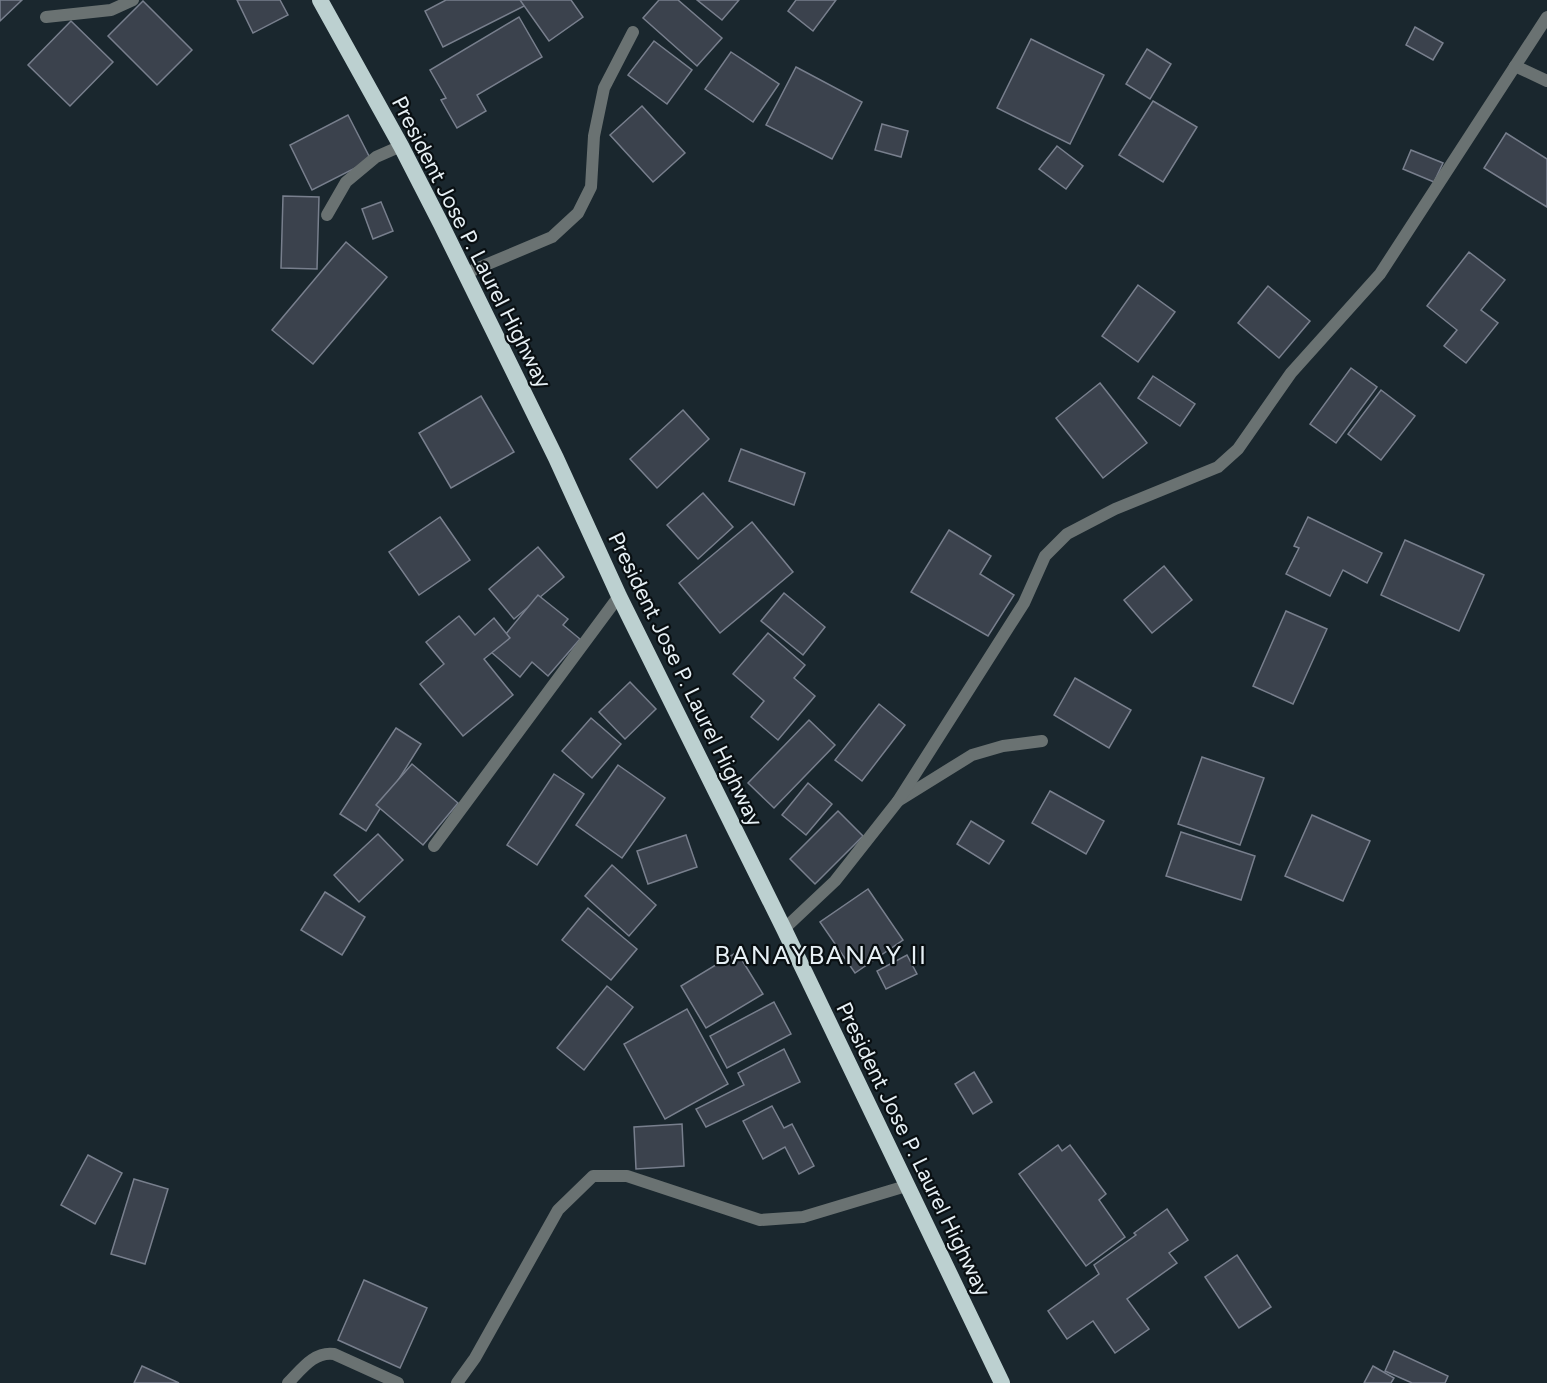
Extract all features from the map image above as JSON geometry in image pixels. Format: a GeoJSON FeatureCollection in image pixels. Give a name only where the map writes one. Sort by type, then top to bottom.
{"type":"FeatureCollection","features":[{"type":"Feature","properties":{"kind":"highway","name":"President Jose P. Laurel Highway"},"geometry":{"type":"LineString","coordinates":[[320,0],[401,146],[556,458],[619,596],[784,929],[1002,1383]]}},
{"type":"Feature","properties":{"kind":"street"},"geometry":{"type":"LineString","coordinates":[[46,17],[111,9],[133,0]]}},
{"type":"Feature","properties":{"kind":"street"},"geometry":{"type":"LineString","coordinates":[[784,929],[835,881],[898,801],[1024,603],[1046,556],[1067,534],[1115,510],[1218,466],[1238,449],[1291,373],[1380,274],[1547,17]]}},
{"type":"Feature","properties":{"kind":"street"},"geometry":{"type":"LineString","coordinates":[[464,274],[552,237],[578,213],[591,187],[594,136],[604,88],[633,32]]}},
{"type":"Feature","properties":{"kind":"street"},"geometry":{"type":"LineString","coordinates":[[1515,66],[1547,81]]}},
{"type":"Feature","properties":{"kind":"street"},"geometry":{"type":"LineString","coordinates":[[327,214],[346,182],[376,158],[401,146]]}},
{"type":"Feature","properties":{"kind":"street"},"geometry":{"type":"LineString","coordinates":[[434,846],[619,596]]}},
{"type":"Feature","properties":{"kind":"street"},"geometry":{"type":"LineString","coordinates":[[898,801],[972,755],[1003,746],[1042,741]]}},
{"type":"Feature","properties":{"kind":"street"},"geometry":{"type":"LineString","coordinates":[[458,1383],[475,1358],[558,1210],[593,1176],[627,1176],[760,1220],[803,1217],[906,1186]]}},
{"type":"Feature","properties":{"kind":"street"},"geometry":{"type":"LineString","coordinates":[[288,1383],[311,1360],[326,1353],[398,1383]]}},
{"type":"Feature","properties":{"kind":"building"},"geometry":{"type":"Polygon","coordinates":[[[0,0],[22,0],[0,21],[0,0]]]}},
{"type":"Feature","properties":{"kind":"building"},"geometry":{"type":"Polygon","coordinates":[[[237,0],[280,0],[288,15],[253,33],[237,0]]]}},
{"type":"Feature","properties":{"kind":"building"},"geometry":{"type":"Polygon","coordinates":[[[446,0],[536,0],[443,47],[425,11],[446,0]]]}},
{"type":"Feature","properties":{"kind":"building"},"geometry":{"type":"Polygon","coordinates":[[[520,0],[571,0],[583,17],[549,41],[520,0]]]}},
{"type":"Feature","properties":{"kind":"building"},"geometry":{"type":"Polygon","coordinates":[[[659,0],[678,0],[722,38],[697,66],[643,18],[659,0]]]}},
{"type":"Feature","properties":{"kind":"building"},"geometry":{"type":"Polygon","coordinates":[[[697,0],[739,0],[722,20],[697,0]]]}},
{"type":"Feature","properties":{"kind":"building"},"geometry":{"type":"Polygon","coordinates":[[[796,0],[836,0],[813,31],[788,11],[796,0]]]}},
{"type":"Feature","properties":{"kind":"building"},"geometry":{"type":"Polygon","coordinates":[[[143,1],[192,50],[157,85],[108,36],[143,1]]]}},
{"type":"Feature","properties":{"kind":"building"},"geometry":{"type":"Polygon","coordinates":[[[519,17],[542,57],[477,95],[486,111],[457,128],[441,100],[446,98],[430,70],[519,17]]]}},
{"type":"Feature","properties":{"kind":"building"},"geometry":{"type":"Polygon","coordinates":[[[71,21],[113,62],[70,106],[28,65],[71,21]]]}},
{"type":"Feature","properties":{"kind":"building"},"geometry":{"type":"Polygon","coordinates":[[[1415,27],[1443,43],[1433,60],[1406,45],[1415,27]]]}},
{"type":"Feature","properties":{"kind":"building"},"geometry":{"type":"Polygon","coordinates":[[[1031,39],[1104,75],[1070,144],[997,108],[1031,39]]]}},
{"type":"Feature","properties":{"kind":"building"},"geometry":{"type":"Polygon","coordinates":[[[654,41],[692,70],[667,104],[628,75],[654,41]]]}},
{"type":"Feature","properties":{"kind":"building"},"geometry":{"type":"Polygon","coordinates":[[[1147,49],[1171,64],[1150,99],[1126,84],[1147,49]]]}},
{"type":"Feature","properties":{"kind":"building"},"geometry":{"type":"Polygon","coordinates":[[[731,52],[779,84],[753,122],[705,89],[731,52]]]}},
{"type":"Feature","properties":{"kind":"building"},"geometry":{"type":"Polygon","coordinates":[[[796,67],[862,102],[832,159],[766,125],[796,67]]]}},
{"type":"Feature","properties":{"kind":"building"},"geometry":{"type":"Polygon","coordinates":[[[1153,101],[1197,127],[1163,182],[1119,155],[1153,101]]]}},
{"type":"Feature","properties":{"kind":"building"},"geometry":{"type":"Polygon","coordinates":[[[642,106],[685,153],[653,182],[610,135],[642,106]]]}},
{"type":"Feature","properties":{"kind":"building"},"geometry":{"type":"Polygon","coordinates":[[[348,115],[371,160],[312,190],[290,145],[348,115]]]}},
{"type":"Feature","properties":{"kind":"building"},"geometry":{"type":"Polygon","coordinates":[[[882,124],[908,131],[901,157],[875,150],[882,124]]]}},
{"type":"Feature","properties":{"kind":"building"},"geometry":{"type":"Polygon","coordinates":[[[1506,133],[1547,159],[1547,207],[1484,168],[1506,133]]]}},
{"type":"Feature","properties":{"kind":"building"},"geometry":{"type":"Polygon","coordinates":[[[1057,146],[1083,166],[1066,189],[1039,169],[1057,146]]]}},
{"type":"Feature","properties":{"kind":"building"},"geometry":{"type":"Polygon","coordinates":[[[1411,150],[1443,163],[1434,182],[1403,169],[1411,150]]]}},
{"type":"Feature","properties":{"kind":"building"},"geometry":{"type":"Polygon","coordinates":[[[283,196],[319,197],[317,269],[281,268],[283,196]]]}},
{"type":"Feature","properties":{"kind":"building"},"geometry":{"type":"Polygon","coordinates":[[[381,202],[393,231],[373,239],[362,209],[381,202]]]}},
{"type":"Feature","properties":{"kind":"building"},"geometry":{"type":"Polygon","coordinates":[[[346,242],[387,277],[313,364],[272,330],[346,242]]]}},
{"type":"Feature","properties":{"kind":"building"},"geometry":{"type":"Polygon","coordinates":[[[1469,252],[1505,280],[1481,310],[1498,323],[1466,363],[1444,346],[1457,330],[1427,306],[1469,252]]]}},
{"type":"Feature","properties":{"kind":"building"},"geometry":{"type":"Polygon","coordinates":[[[1138,285],[1175,312],[1138,362],[1102,336],[1138,285]]]}},
{"type":"Feature","properties":{"kind":"building"},"geometry":{"type":"Polygon","coordinates":[[[1268,286],[1310,321],[1279,358],[1238,323],[1268,286]]]}},
{"type":"Feature","properties":{"kind":"building"},"geometry":{"type":"Polygon","coordinates":[[[1351,368],[1377,387],[1336,443],[1310,424],[1351,368]]]}},
{"type":"Feature","properties":{"kind":"building"},"geometry":{"type":"Polygon","coordinates":[[[1153,376],[1195,404],[1180,426],[1138,398],[1153,376]]]}},
{"type":"Feature","properties":{"kind":"building"},"geometry":{"type":"Polygon","coordinates":[[[1100,383],[1147,443],[1103,478],[1056,418],[1100,383]]]}},
{"type":"Feature","properties":{"kind":"building"},"geometry":{"type":"Polygon","coordinates":[[[1381,390],[1415,416],[1381,460],[1348,434],[1381,390]]]}},
{"type":"Feature","properties":{"kind":"building"},"geometry":{"type":"Polygon","coordinates":[[[481,396],[514,452],[451,488],[419,433],[481,396]]]}},
{"type":"Feature","properties":{"kind":"building"},"geometry":{"type":"Polygon","coordinates":[[[683,410],[709,439],[657,488],[630,459],[683,410]]]}},
{"type":"Feature","properties":{"kind":"building"},"geometry":{"type":"Polygon","coordinates":[[[741,449],[805,473],[794,505],[729,481],[741,449]]]}},
{"type":"Feature","properties":{"kind":"building"},"geometry":{"type":"Polygon","coordinates":[[[703,493],[733,527],[698,559],[667,525],[703,493]]]}},
{"type":"Feature","properties":{"kind":"building"},"geometry":{"type":"Polygon","coordinates":[[[440,517],[470,560],[419,595],[389,552],[440,517]]]}},
{"type":"Feature","properties":{"kind":"building"},"geometry":{"type":"Polygon","coordinates":[[[1308,517],[1382,553],[1367,583],[1343,570],[1330,596],[1286,574],[1299,548],[1294,546],[1308,517]]]}},
{"type":"Feature","properties":{"kind":"building"},"geometry":{"type":"Polygon","coordinates":[[[752,522],[793,572],[720,633],[679,583],[752,522]]]}},
{"type":"Feature","properties":{"kind":"building"},"geometry":{"type":"Polygon","coordinates":[[[949,530],[991,556],[980,574],[1014,595],[988,636],[911,592],[949,530]]]}},
{"type":"Feature","properties":{"kind":"building"},"geometry":{"type":"Polygon","coordinates":[[[1405,540],[1484,575],[1459,631],[1381,595],[1405,540]]]}},
{"type":"Feature","properties":{"kind":"building"},"geometry":{"type":"Polygon","coordinates":[[[538,547],[564,577],[514,619],[489,589],[538,547]]]}},
{"type":"Feature","properties":{"kind":"building"},"geometry":{"type":"Polygon","coordinates":[[[1164,566],[1192,600],[1152,633],[1124,600],[1164,566]]]}},
{"type":"Feature","properties":{"kind":"building"},"geometry":{"type":"Polygon","coordinates":[[[784,593],[825,627],[803,655],[761,621],[784,593]]]}},
{"type":"Feature","properties":{"kind":"building"},"geometry":{"type":"Polygon","coordinates":[[[538,595],[568,619],[563,625],[580,639],[548,676],[532,662],[520,677],[491,652],[538,595]]]}},
{"type":"Feature","properties":{"kind":"building"},"geometry":{"type":"Polygon","coordinates":[[[1286,611],[1327,629],[1293,704],[1253,686],[1286,611]]]}},
{"type":"Feature","properties":{"kind":"building"},"geometry":{"type":"Polygon","coordinates":[[[459,616],[475,635],[494,618],[510,638],[484,659],[513,695],[463,736],[420,684],[444,664],[426,642],[459,616]]]}},
{"type":"Feature","properties":{"kind":"building"},"geometry":{"type":"Polygon","coordinates":[[[768,633],[805,665],[794,678],[815,696],[778,740],[751,717],[764,701],[733,674],[768,633]]]}},
{"type":"Feature","properties":{"kind":"building"},"geometry":{"type":"Polygon","coordinates":[[[1075,678],[1131,710],[1109,748],[1054,715],[1075,678]]]}},
{"type":"Feature","properties":{"kind":"building"},"geometry":{"type":"Polygon","coordinates":[[[630,682],[656,709],[625,739],[599,712],[630,682]]]}},
{"type":"Feature","properties":{"kind":"building"},"geometry":{"type":"Polygon","coordinates":[[[879,704],[905,725],[862,781],[835,760],[879,704]]]}},
{"type":"Feature","properties":{"kind":"building"},"geometry":{"type":"Polygon","coordinates":[[[591,718],[621,744],[592,778],[562,751],[591,718]]]}},
{"type":"Feature","properties":{"kind":"building"},"geometry":{"type":"Polygon","coordinates":[[[809,720],[835,745],[774,808],[748,783],[809,720]]]}},
{"type":"Feature","properties":{"kind":"building"},"geometry":{"type":"Polygon","coordinates":[[[396,728],[421,744],[366,831],[340,814],[396,728]]]}},
{"type":"Feature","properties":{"kind":"building"},"geometry":{"type":"Polygon","coordinates":[[[1202,757],[1264,778],[1240,845],[1178,824],[1202,757]]]}},
{"type":"Feature","properties":{"kind":"building"},"geometry":{"type":"Polygon","coordinates":[[[412,764],[458,803],[423,845],[376,805],[412,764]]]}},
{"type":"Feature","properties":{"kind":"building"},"geometry":{"type":"Polygon","coordinates":[[[618,765],[665,798],[622,858],[576,825],[618,765]]]}},
{"type":"Feature","properties":{"kind":"building"},"geometry":{"type":"Polygon","coordinates":[[[554,774],[584,794],[537,865],[507,845],[554,774]]]}},
{"type":"Feature","properties":{"kind":"building"},"geometry":{"type":"Polygon","coordinates":[[[808,783],[832,804],[806,835],[782,815],[808,783]]]}},
{"type":"Feature","properties":{"kind":"building"},"geometry":{"type":"Polygon","coordinates":[[[1050,791],[1104,821],[1086,854],[1032,823],[1050,791]]]}},
{"type":"Feature","properties":{"kind":"building"},"geometry":{"type":"Polygon","coordinates":[[[838,811],[863,836],[815,884],[790,859],[838,811]]]}},
{"type":"Feature","properties":{"kind":"building"},"geometry":{"type":"Polygon","coordinates":[[[1312,815],[1370,841],[1343,901],[1285,876],[1312,815]]]}},
{"type":"Feature","properties":{"kind":"building"},"geometry":{"type":"Polygon","coordinates":[[[971,821],[1004,841],[989,864],[957,844],[971,821]]]}},
{"type":"Feature","properties":{"kind":"building"},"geometry":{"type":"Polygon","coordinates":[[[1181,832],[1255,856],[1241,900],[1166,876],[1181,832]]]}},
{"type":"Feature","properties":{"kind":"building"},"geometry":{"type":"Polygon","coordinates":[[[378,834],[403,860],[359,902],[334,875],[378,834]]]}},
{"type":"Feature","properties":{"kind":"building"},"geometry":{"type":"Polygon","coordinates":[[[686,835],[697,867],[648,884],[637,851],[686,835]]]}},
{"type":"Feature","properties":{"kind":"building"},"geometry":{"type":"Polygon","coordinates":[[[612,865],[656,905],[629,936],[585,896],[612,865]]]}},
{"type":"Feature","properties":{"kind":"building"},"geometry":{"type":"Polygon","coordinates":[[[868,889],[903,940],[855,973],[820,922],[868,889]]]}},
{"type":"Feature","properties":{"kind":"building"},"geometry":{"type":"Polygon","coordinates":[[[325,892],[365,917],[342,955],[301,930],[325,892]]]}},
{"type":"Feature","properties":{"kind":"building"},"geometry":{"type":"Polygon","coordinates":[[[588,908],[637,949],[611,980],[562,940],[588,908]]]}},
{"type":"Feature","properties":{"kind":"building"},"geometry":{"type":"Polygon","coordinates":[[[737,952],[763,994],[706,1028],[681,986],[737,952]]]}},
{"type":"Feature","properties":{"kind":"building"},"geometry":{"type":"Polygon","coordinates":[[[907,955],[917,974],[886,989],[877,971],[907,955]]]}},
{"type":"Feature","properties":{"kind":"building"},"geometry":{"type":"Polygon","coordinates":[[[607,986],[633,1007],[584,1070],[557,1048],[607,986]]]}},
{"type":"Feature","properties":{"kind":"building"},"geometry":{"type":"Polygon","coordinates":[[[774,1002],[791,1034],[727,1068],[710,1036],[774,1002]]]}},
{"type":"Feature","properties":{"kind":"building"},"geometry":{"type":"Polygon","coordinates":[[[687,1009],[728,1084],[665,1119],[624,1044],[687,1009]]]}},
{"type":"Feature","properties":{"kind":"building"},"geometry":{"type":"Polygon","coordinates":[[[784,1049],[800,1082],[706,1127],[696,1109],[744,1085],[738,1073],[784,1049]]]}},
{"type":"Feature","properties":{"kind":"building"},"geometry":{"type":"Polygon","coordinates":[[[974,1072],[992,1102],[973,1114],[955,1084],[974,1072]]]}},
{"type":"Feature","properties":{"kind":"building"},"geometry":{"type":"Polygon","coordinates":[[[772,1106],[784,1128],[792,1124],[814,1166],[799,1174],[785,1147],[763,1159],[743,1121],[772,1106]]]}},
{"type":"Feature","properties":{"kind":"building"},"geometry":{"type":"Polygon","coordinates":[[[682,1124],[684,1166],[636,1169],[634,1127],[682,1124]]]}},
{"type":"Feature","properties":{"kind":"building"},"geometry":{"type":"Polygon","coordinates":[[[1058,1145],[1062,1151],[1070,1145],[1106,1194],[1099,1200],[1125,1237],[1086,1266],[1019,1174],[1058,1145]]]}},
{"type":"Feature","properties":{"kind":"building"},"geometry":{"type":"Polygon","coordinates":[[[88,1155],[122,1173],[95,1224],[61,1205],[88,1155]]]}},
{"type":"Feature","properties":{"kind":"building"},"geometry":{"type":"Polygon","coordinates":[[[134,1179],[168,1189],[145,1264],[111,1254],[134,1179]]]}},
{"type":"Feature","properties":{"kind":"building"},"geometry":{"type":"Polygon","coordinates":[[[1167,1209],[1188,1240],[1169,1253],[1177,1263],[1127,1299],[1149,1329],[1115,1353],[1093,1321],[1067,1339],[1048,1311],[1099,1274],[1094,1265],[1167,1209]]]}},
{"type":"Feature","properties":{"kind":"building"},"geometry":{"type":"Polygon","coordinates":[[[1237,1255],[1271,1307],[1239,1328],[1205,1277],[1237,1255]]]}},
{"type":"Feature","properties":{"kind":"building"},"geometry":{"type":"Polygon","coordinates":[[[364,1280],[427,1308],[400,1368],[338,1340],[364,1280]]]}},
{"type":"Feature","properties":{"kind":"building"},"geometry":{"type":"Polygon","coordinates":[[[1394,1351],[1448,1376],[1445,1383],[1412,1383],[1385,1371],[1394,1351]]]}},
{"type":"Feature","properties":{"kind":"building"},"geometry":{"type":"Polygon","coordinates":[[[142,1366],[179,1383],[134,1383],[142,1366]]]}},
{"type":"Feature","properties":{"kind":"building"},"geometry":{"type":"Polygon","coordinates":[[[1373,1366],[1394,1378],[1391,1383],[1364,1383],[1373,1366]]]}},
{"type":"Feature","properties":{"kind":"district","name":"BANAYBANAY II"},"geometry":{"type":"Point","coordinates":[821,955]}}]}
